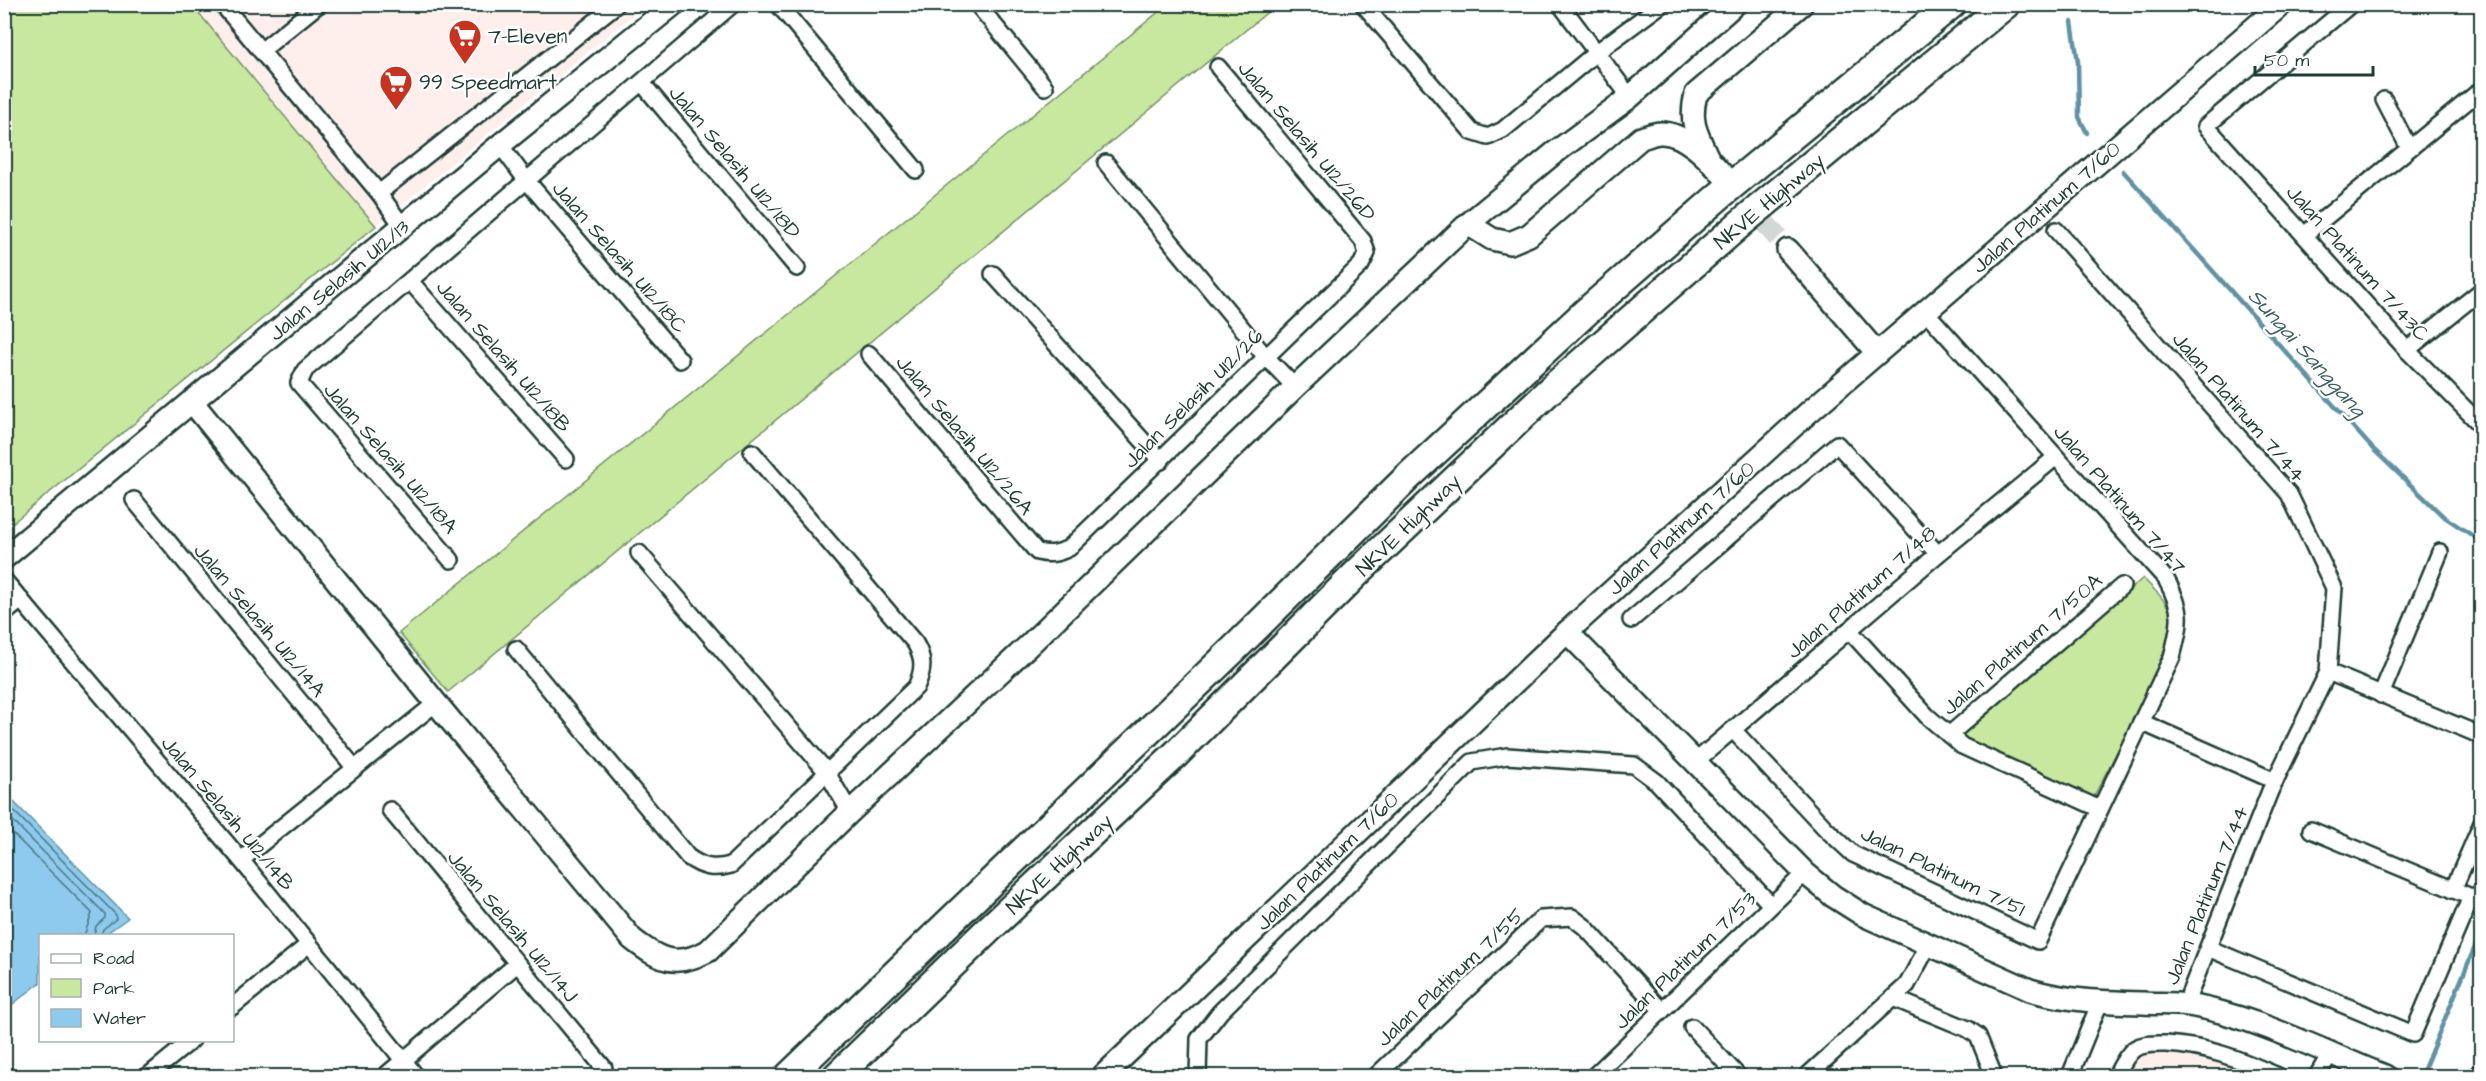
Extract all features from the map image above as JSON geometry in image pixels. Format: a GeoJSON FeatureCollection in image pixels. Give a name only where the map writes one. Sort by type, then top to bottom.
{"type":"FeatureCollection","features":[{"type":"Feature","properties":{"kind":"highway"},"geometry":{"type":"LineString","coordinates":[[1721,185],[1940,4]]}},
{"type":"Feature","properties":{"kind":"highway","name":"NKVE Highway"},"geometry":{"type":"LineString","coordinates":[[789,1077],[1234,649],[1410,475],[1721,185],[1952,4]]}},
{"type":"Feature","properties":{"kind":"highway","name":"NKVE Highway"},"geometry":{"type":"LineString","coordinates":[[837,1077],[989,929],[1176,754],[1359,571],[1550,390],[1741,224],[2006,4]]}},
{"type":"Feature","properties":{"kind":"highway"},"geometry":{"type":"LineString","coordinates":[[1741,224],[2023,4]]}},
{"type":"Feature","properties":{"kind":"street"},"geometry":{"type":"LineString","coordinates":[[222,4],[379,194],[403,227]]}},
{"type":"Feature","properties":{"kind":"street"},"geometry":{"type":"LineString","coordinates":[[261,51],[319,4]]}},
{"type":"Feature","properties":{"kind":"street"},"geometry":{"type":"LineString","coordinates":[[379,194],[617,4]]}},
{"type":"Feature","properties":{"kind":"street","name":"Jalan Selasih U12/13"},"geometry":{"type":"LineString","coordinates":[[4,558],[193,403],[500,145],[674,4]]}},
{"type":"Feature","properties":{"kind":"street"},"geometry":{"type":"LineString","coordinates":[[410,281],[733,4]]}},
{"type":"Feature","properties":{"kind":"street"},"geometry":{"type":"LineString","coordinates":[[778,4],[916,170]]}},
{"type":"Feature","properties":{"kind":"street"},"geometry":{"type":"LineString","coordinates":[[977,4],[1045,87]]}},
{"type":"Feature","properties":{"kind":"street"},"geometry":{"type":"LineString","coordinates":[[1363,4],[1472,132],[1488,137],[1503,130],[1597,52],[1662,4]]}},
{"type":"Feature","properties":{"kind":"street"},"geometry":{"type":"LineString","coordinates":[[1560,4],[1630,97]]}},
{"type":"Feature","properties":{"kind":"street"},"geometry":{"type":"LineString","coordinates":[[193,403],[436,703],[632,939],[663,960],[681,961],[708,951],[850,812],[1028,646],[1295,387],[1468,224],[1553,154],[1630,97],[1735,4]]}},
{"type":"Feature","properties":{"kind":"street"},"geometry":{"type":"LineString","coordinates":[[1721,185],[1694,128],[1691,111],[1696,94],[1802,4]]}},
{"type":"Feature","properties":{"kind":"street","name":"Jalan Platinum 7/60"},"geometry":{"type":"LineString","coordinates":[[1102,1077],[1567,632],[1877,353],[2282,4]]}},
{"type":"Feature","properties":{"kind":"street","name":"Jalan Platinum 7/43C"},"geometry":{"type":"LineString","coordinates":[[2351,4],[2206,126],[2407,350],[2481,426]]}},
{"type":"Feature","properties":{"kind":"street","name":"Jalan Selasih U12/26D"},"geometry":{"type":"LineString","coordinates":[[1218,67],[1363,241]]}},
{"type":"Feature","properties":{"kind":"street","name":"Jalan Selasih U12/18D"},"geometry":{"type":"LineString","coordinates":[[642,83],[797,268]]}},
{"type":"Feature","properties":{"kind":"street"},"geometry":{"type":"LineString","coordinates":[[2304,235],[2481,89]]}},
{"type":"Feature","properties":{"kind":"street"},"geometry":{"type":"LineString","coordinates":[[2384,100],[2409,148]]}},
{"type":"Feature","properties":{"kind":"street"},"geometry":{"type":"LineString","coordinates":[[1468,224],[1492,239],[1510,243],[1529,235],[1641,138],[1660,133],[1680,138],[1708,158]]}},
{"type":"Feature","properties":{"kind":"street","name":"Jalan Selasih U12/18C"},"geometry":{"type":"LineString","coordinates":[[500,145],[527,181],[680,360]]}},
{"type":"Feature","properties":{"kind":"street"},"geometry":{"type":"LineString","coordinates":[[1106,163],[1265,356],[1295,387]]}},
{"type":"Feature","properties":{"kind":"street","name":"Jalan Platinum 7/44"},"geometry":{"type":"LineString","coordinates":[[2056,230],[2289,494],[2334,588],[2328,672],[2275,781],[2185,1005]]}},
{"type":"Feature","properties":{"kind":"street","name":"Jalan Selasih U12/26"},"geometry":{"type":"LineString","coordinates":[[1030,543],[1037,552],[1048,554],[1058,554],[1069,548],[1360,265],[1367,253],[1363,241]]}},
{"type":"Feature","properties":{"kind":"street"},"geometry":{"type":"LineString","coordinates":[[1788,250],[1877,353]]}},
{"type":"Feature","properties":{"kind":"street"},"geometry":{"type":"LineString","coordinates":[[993,274],[1161,460]]}},
{"type":"Feature","properties":{"kind":"street","name":"Jalan Selasih U12/18A"},"geometry":{"type":"LineString","coordinates":[[410,281],[305,370],[299,383],[451,560]]}},
{"type":"Feature","properties":{"kind":"street","name":"Jalan Selasih U12/18B"},"geometry":{"type":"LineString","coordinates":[[410,281],[566,459]]}},
{"type":"Feature","properties":{"kind":"street"},"geometry":{"type":"LineString","coordinates":[[2407,350],[2481,290]]}},
{"type":"Feature","properties":{"kind":"street","name":"Jalan Platinum 7/47"},"geometry":{"type":"LineString","coordinates":[[1925,311],[2166,579],[2177,599],[2180,626],[2172,657],[2038,941]]}},
{"type":"Feature","properties":{"kind":"street","name":"Jalan Selasih U12/26A"},"geometry":{"type":"LineString","coordinates":[[869,354],[1030,543]]}},
{"type":"Feature","properties":{"kind":"street"},"geometry":{"type":"LineString","coordinates":[[1631,620],[1837,444],[1938,554]]}},
{"type":"Feature","properties":{"kind":"street"},"geometry":{"type":"LineString","coordinates":[[516,649],[688,857],[700,866],[717,869],[731,865],[825,771],[916,687],[923,664],[921,653],[915,643],[752,452]]}},
{"type":"Feature","properties":{"kind":"street","name":"Jalan Platinum 7/48"},"geometry":{"type":"LineString","coordinates":[[1695,762],[1938,554],[2056,457]]}},
{"type":"Feature","properties":{"kind":"street","name":"Jalan Selasih U12/14A"},"geometry":{"type":"LineString","coordinates":[[134,500],[354,767]]}},
{"type":"Feature","properties":{"kind":"street"},"geometry":{"type":"LineString","coordinates":[[2381,694],[2440,552]]}},
{"type":"Feature","properties":{"kind":"street"},"geometry":{"type":"LineString","coordinates":[[639,553],[825,771],[850,812]]}},
{"type":"Feature","properties":{"kind":"street","name":"Jalan Selasih U12/14B"},"geometry":{"type":"LineString","coordinates":[[4,580],[241,860],[416,1077]]}},
{"type":"Feature","properties":{"kind":"street","name":"Jalan Platinum 7/50A"},"geometry":{"type":"LineString","coordinates":[[1949,735],[2122,585]]}},
{"type":"Feature","properties":{"kind":"street"},"geometry":{"type":"LineString","coordinates":[[4,614],[21,600]]}},
{"type":"Feature","properties":{"kind":"street"},"geometry":{"type":"LineString","coordinates":[[1849,630],[1927,716],[1962,746],[2100,809]]}},
{"type":"Feature","properties":{"kind":"street"},"geometry":{"type":"LineString","coordinates":[[1567,632],[1805,873],[1833,896],[1863,915],[2030,990],[2049,996],[2100,1002],[2185,1005],[2237,1017],[2332,1063],[2385,1077]]}},
{"type":"Feature","properties":{"kind":"street"},"geometry":{"type":"LineString","coordinates":[[2328,672],[2481,736]]}},
{"type":"Feature","properties":{"kind":"street"},"geometry":{"type":"LineString","coordinates":[[241,860],[436,703]]}},
{"type":"Feature","properties":{"kind":"street"},"geometry":{"type":"LineString","coordinates":[[2142,722],[2275,781]]}},
{"type":"Feature","properties":{"kind":"street","name":"Jalan Platinum 7/51"},"geometry":{"type":"LineString","coordinates":[[1733,730],[1826,829],[1854,854],[2038,941]]}},
{"type":"Feature","properties":{"kind":"street"},"geometry":{"type":"LineString","coordinates":[[1198,1077],[1199,1039],[1220,1012],[1472,762],[1507,756],[1634,765],[1658,782],[1772,905]]}},
{"type":"Feature","properties":{"kind":"street","name":"Jalan Selasih U12/14J"},"geometry":{"type":"LineString","coordinates":[[390,810],[604,1068]]}},
{"type":"Feature","properties":{"kind":"street"},"geometry":{"type":"LineString","coordinates":[[2453,890],[2481,823]]}},
{"type":"Feature","properties":{"kind":"street"},"geometry":{"type":"LineString","coordinates":[[2208,948],[2414,1034],[2471,897],[2311,830]]}},
{"type":"Feature","properties":{"kind":"street","name":"Jalan Platinum 7/53"},"geometry":{"type":"LineString","coordinates":[[1594,1077],[1805,873]]}},
{"type":"Feature","properties":{"kind":"street","name":"Jalan Platinum 7/55"},"geometry":{"type":"LineString","coordinates":[[1376,1077],[1541,919],[1572,918],[1585,927],[1662,1011]]}},
{"type":"Feature","properties":{"kind":"street"},"geometry":{"type":"LineString","coordinates":[[234,1005],[309,944]]}},
{"type":"Feature","properties":{"kind":"street"},"geometry":{"type":"LineString","coordinates":[[1807,1077],[1907,985],[1929,944]]}},
{"type":"Feature","properties":{"kind":"street"},"geometry":{"type":"LineString","coordinates":[[386,1077],[517,963]]}},
{"type":"Feature","properties":{"kind":"street"},"geometry":{"type":"LineString","coordinates":[[1893,998],[1968,1029],[1978,1036],[1994,1077]]}},
{"type":"Feature","properties":{"kind":"street"},"geometry":{"type":"LineString","coordinates":[[2070,1077],[2100,1002]]}},
{"type":"Feature","properties":{"kind":"street"},"geometry":{"type":"LineString","coordinates":[[1692,1027],[1738,1077]]}},
{"type":"Feature","properties":{"kind":"street"},"geometry":{"type":"LineString","coordinates":[[148,1077],[191,1042]]}},
{"type":"Feature","properties":{"kind":"street"},"geometry":{"type":"LineString","coordinates":[[2116,1077],[2120,1066],[2134,1049],[2152,1044],[2195,1046],[2222,1053],[2278,1077]]}},
{"type":"Feature","properties":{"kind":"street"},"geometry":{"type":"LineString","coordinates":[[2317,1077],[2332,1063]]}},
{"type":"Feature","properties":{"kind":"shaded area"},"geometry":{"type":"Polygon","coordinates":[[[192,5],[645,5],[376,226],[192,5]]]}},
{"type":"Feature","properties":{"kind":"shaded area"},"geometry":{"type":"Polygon","coordinates":[[[2153,1049],[2216,1057],[2262,1076],[2122,1076],[2136,1055],[2153,1049]]]}},
{"type":"Feature","properties":{"kind":"green space"},"geometry":{"type":"Polygon","coordinates":[[[5,4],[192,5],[376,226],[5,529],[5,4]]]}},
{"type":"Feature","properties":{"kind":"green space"},"geometry":{"type":"Polygon","coordinates":[[[1167,5],[1276,5],[448,692],[399,633],[1167,5]]]}},
{"type":"Feature","properties":{"kind":"green space"},"geometry":{"type":"Polygon","coordinates":[[[2143,578],[2167,605],[2171,615],[2170,630],[2164,652],[2141,705],[2093,798],[1970,742],[1963,735],[2143,578]]]}},
{"type":"Feature","properties":{"kind":"water"},"geometry":{"type":"Polygon","coordinates":[[[5,793],[128,918],[105,934],[39,934],[39,984],[5,1010],[5,793]]]}},
{"type":"Feature","properties":{"kind":"waterway","name":"Sungai Sanggang"},"geometry":{"type":"LineString","coordinates":[[2072,22],[2078,62],[2079,117],[2087,133]]}},
{"type":"Feature","properties":{"kind":"waterway","name":"Sungai Sanggang"},"geometry":{"type":"LineString","coordinates":[[2123,171],[2373,449],[2443,516],[2482,542]]}},
{"type":"Feature","properties":{"kind":"waterway"},"geometry":{"type":"LineString","coordinates":[[2421,1076],[2482,930]]}},
{"type":"Feature","properties":{"kind":"tunnel"},"geometry":{"type":"LineString","coordinates":[[1724,175],[1788,250]]}},
{"type":"Feature","properties":{"kind":"place","name":"7-Eleven"},"geometry":{"type":"Point","coordinates":[465,65]}},
{"type":"Feature","properties":{"kind":"place","name":"99 Speedmart"},"geometry":{"type":"Point","coordinates":[396,111]}}]}
